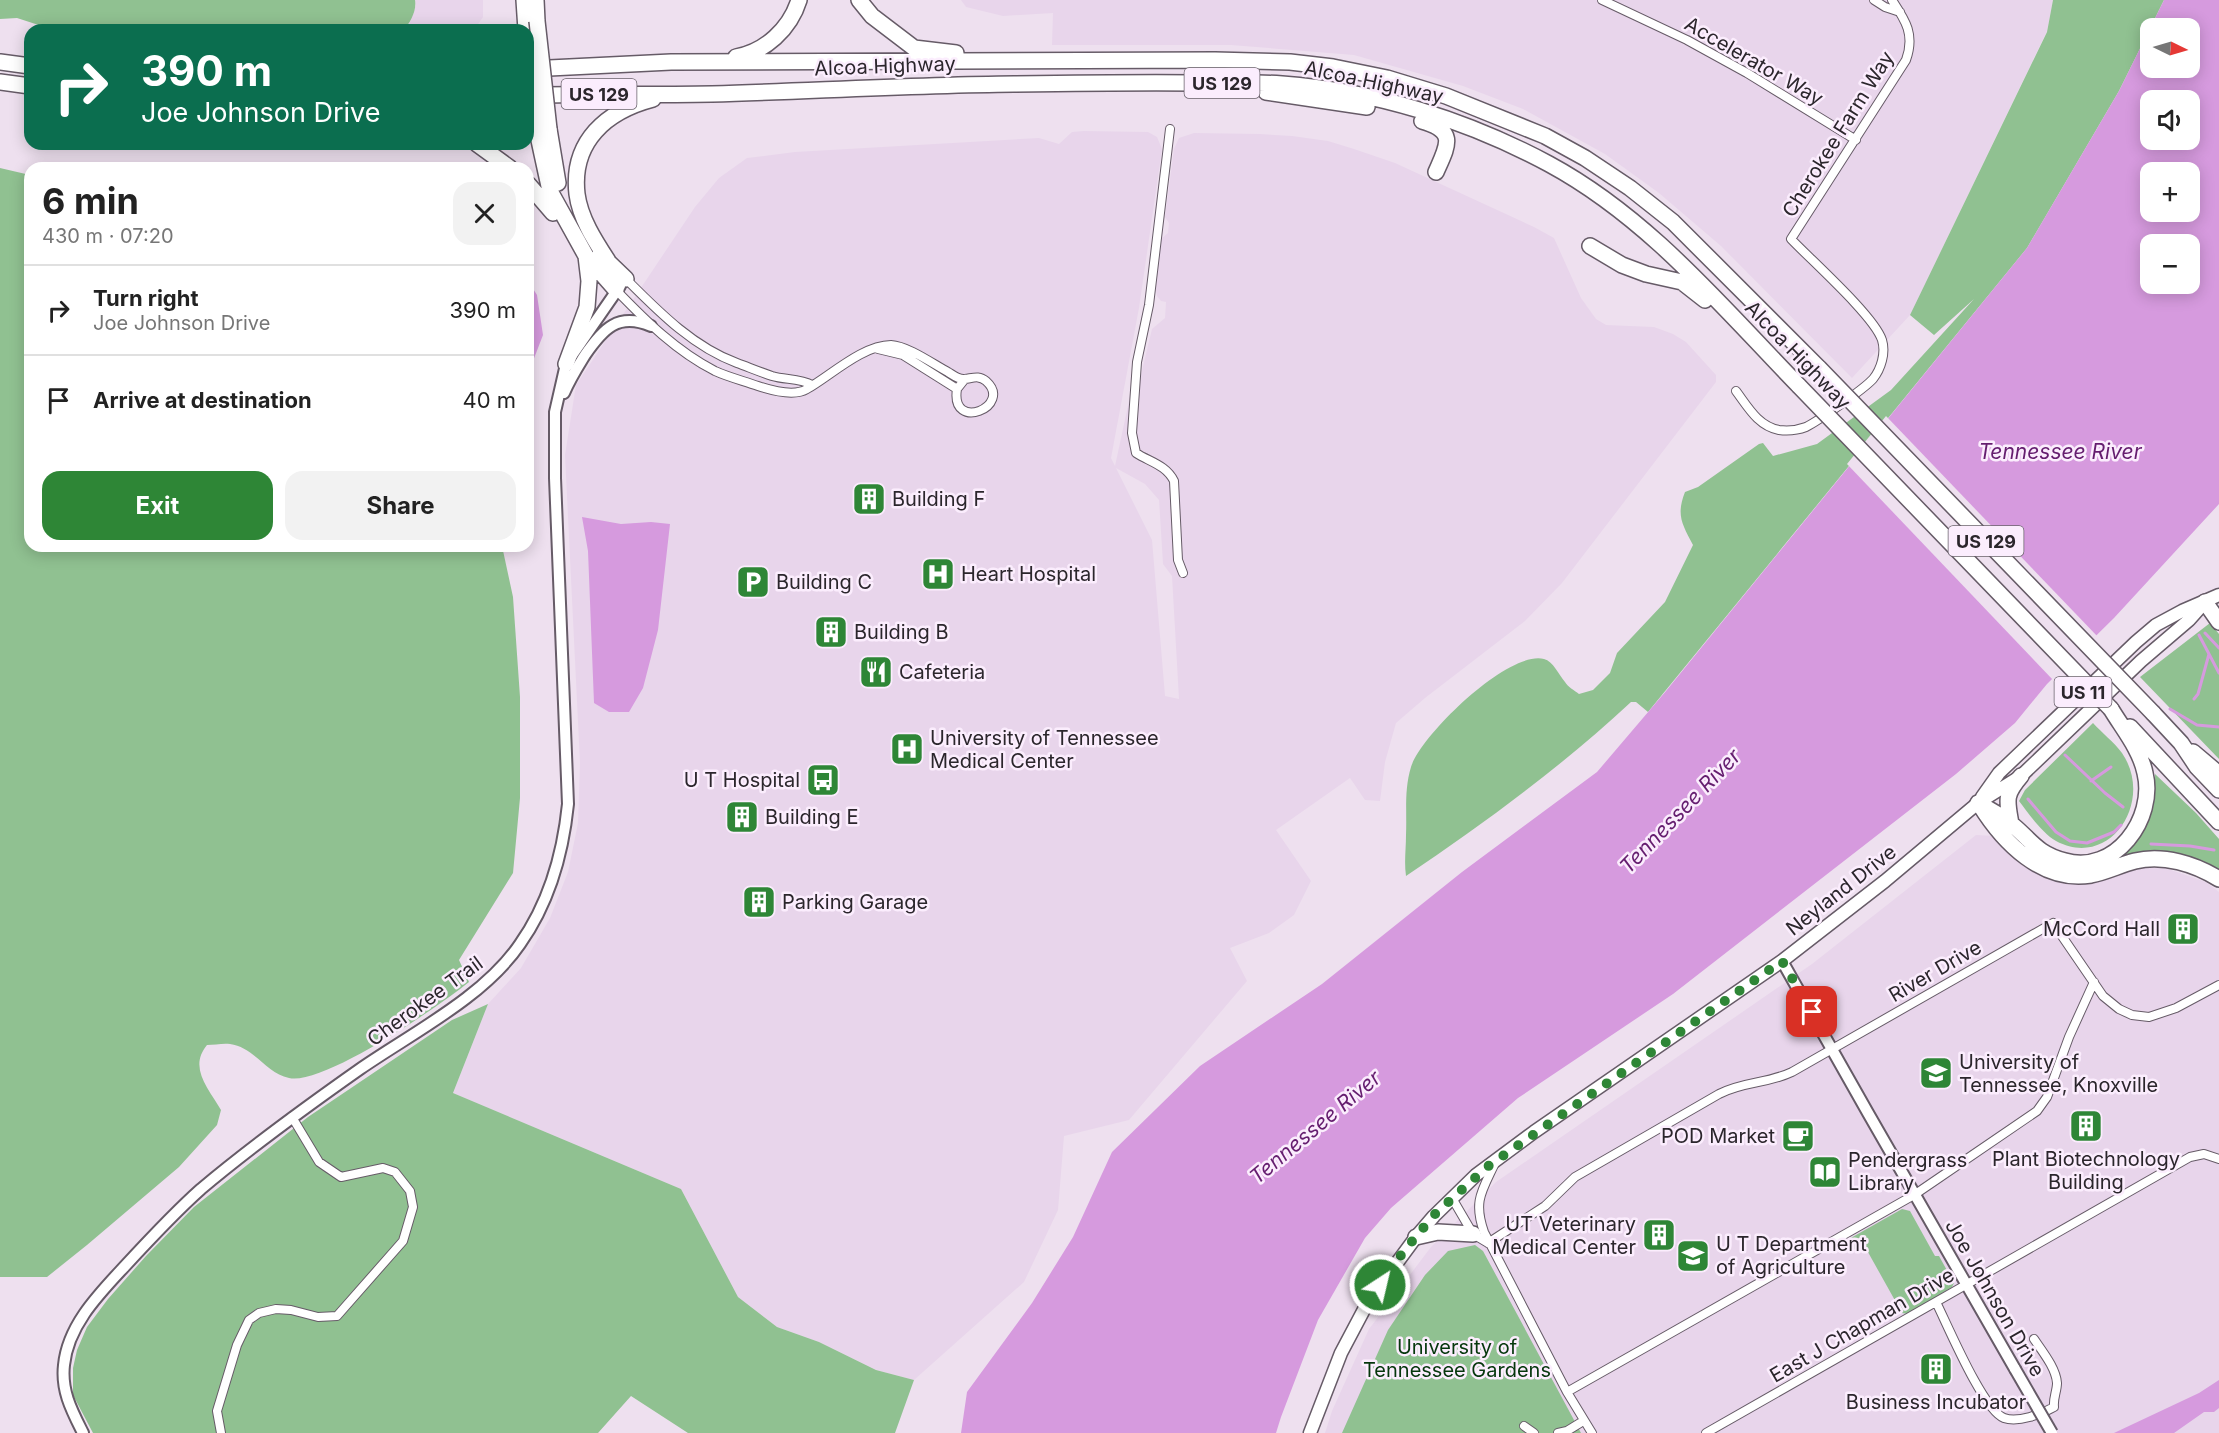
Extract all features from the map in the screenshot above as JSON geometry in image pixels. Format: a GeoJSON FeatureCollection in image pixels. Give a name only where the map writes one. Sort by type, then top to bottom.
{"type":"FeatureCollection","features":[{"type":"Feature","properties":{"kind":"highway"},"geometry":{"type":"LineString","coordinates":[[524,0],[530,24]]}},
{"type":"Feature","properties":{"kind":"highway"},"geometry":{"type":"LineString","coordinates":[[530,24],[536,0]]}},
{"type":"Feature","properties":{"kind":"highway"},"geometry":{"type":"LineString","coordinates":[[712,62],[750,55],[775,39],[795,11],[799,0]]}},
{"type":"Feature","properties":{"kind":"highway"},"geometry":{"type":"LineString","coordinates":[[859,0],[872,16],[914,48],[977,56],[1118,61]]}},
{"type":"Feature","properties":{"kind":"highway"},"geometry":{"type":"LineString","coordinates":[[534,57],[550,191],[586,256],[589,281],[587,307],[566,364]]}},
{"type":"Feature","properties":{"kind":"highway","name":"Alcoa Highway"},"geometry":{"type":"LineString","coordinates":[[534,69],[712,62],[1215,60],[1290,62],[1333,67],[1387,78],[1446,96],[1545,136],[1585,158],[1630,188],[1673,222],[1819,368],[2153,713],[2181,743],[2197,768],[2219,790]]}},
{"type":"Feature","properties":{"kind":"highway"},"geometry":{"type":"LineString","coordinates":[[0,62],[24,65]]}},
{"type":"Feature","properties":{"kind":"highway"},"geometry":{"type":"LineString","coordinates":[[534,81],[543,130],[558,186],[591,245],[608,261]]}},
{"type":"Feature","properties":{"kind":"highway"},"geometry":{"type":"LineString","coordinates":[[0,82],[24,85]]}},
{"type":"Feature","properties":{"kind":"highway"},"geometry":{"type":"LineString","coordinates":[[1203,83],[1372,108],[1426,122],[1444,131],[1446,137],[1444,155],[1436,172]]}},
{"type":"Feature","properties":{"kind":"highway","name":"Alcoa Highway"},"geometry":{"type":"LineString","coordinates":[[534,95],[671,94],[965,84],[1279,84],[1327,89],[1362,96],[1448,119],[1515,147],[1551,165],[1606,200],[1666,248],[2110,709],[2132,735],[2219,822]]}},
{"type":"Feature","properties":{"kind":"highway"},"geometry":{"type":"LineString","coordinates":[[621,284],[584,220],[577,194],[578,169],[588,140],[608,117],[638,103],[671,94]]}},
{"type":"Feature","properties":{"kind":"highway"},"geometry":{"type":"LineString","coordinates":[[485,150],[502,162]]}},
{"type":"Feature","properties":{"kind":"highway"},"geometry":{"type":"LineString","coordinates":[[534,190],[586,256],[621,284]]}},
{"type":"Feature","properties":{"kind":"highway"},"geometry":{"type":"LineString","coordinates":[[1590,246],[1622,265],[1646,274],[1682,282],[1705,300],[1762,358],[1777,363]]}},
{"type":"Feature","properties":{"kind":"highway"},"geometry":{"type":"LineString","coordinates":[[2205,602],[2219,622]]}},
{"type":"Feature","properties":{"kind":"highway"},"geometry":{"type":"LineString","coordinates":[[1978,803],[2011,824],[2038,849],[2053,857],[2080,863],[2108,856],[2121,846],[2139,825],[2145,808],[2146,775],[2132,735]]}},
{"type":"Feature","properties":{"kind":"highway"},"geometry":{"type":"LineString","coordinates":[[2181,743],[2219,774]]}},
{"type":"Feature","properties":{"kind":"highway"},"geometry":{"type":"LineString","coordinates":[[2011,824],[2007,800],[2010,789],[2021,776]]}},
{"type":"Feature","properties":{"kind":"highway"},"geometry":{"type":"LineString","coordinates":[[1978,803],[1992,824],[2017,850],[2049,870],[2075,876],[2090,875],[2138,860],[2170,860],[2202,870],[2219,879]]}},
{"type":"Feature","properties":{"kind":"highway"},"geometry":{"type":"LineString","coordinates":[[1416,1237],[1438,1232],[1473,1234]]}},
{"type":"Feature","properties":{"kind":"main road","name":"Neyland Drive"},"geometry":{"type":"LineString","coordinates":[[1978,803],[1999,773],[2136,642],[2156,625],[2182,610],[2219,595]]}},
{"type":"Feature","properties":{"kind":"main road","name":"Neyland Drive"},"geometry":{"type":"LineString","coordinates":[[1310,1433],[1341,1353],[1368,1302],[1416,1237],[1452,1198],[1498,1158],[1782,961],[1893,875],[1978,803],[2021,776],[2141,661],[2189,620],[2205,602]]}},
{"type":"Feature","properties":{"kind":"street","name":"Accelerator Way"},"geometry":{"type":"LineString","coordinates":[[1602,0],[1687,40],[1747,73],[1856,140]]}},
{"type":"Feature","properties":{"kind":"street"},"geometry":{"type":"LineString","coordinates":[[1874,0],[1900,12]]}},
{"type":"Feature","properties":{"kind":"street","name":"Cherokee Farm Way"},"geometry":{"type":"LineString","coordinates":[[1736,391],[1764,424],[1778,429],[1805,428],[1874,378],[1880,366],[1883,344],[1875,324],[1791,239],[1906,60],[1911,38],[1908,25],[1892,0]]}},
{"type":"Feature","properties":{"kind":"street"},"geometry":{"type":"LineString","coordinates":[[1170,129],[1149,305],[1137,362],[1132,433],[1136,453],[1170,472],[1174,481],[1178,560],[1183,573]]}},
{"type":"Feature","properties":{"kind":"street"},"geometry":{"type":"LineString","coordinates":[[621,284],[651,326],[686,353],[716,371],[778,391],[805,391],[854,358],[888,345],[898,346],[959,378],[981,378],[990,386],[992,398],[986,408],[976,413],[964,410],[957,401],[957,389],[965,379]]}},
{"type":"Feature","properties":{"kind":"street"},"geometry":{"type":"LineString","coordinates":[[621,284],[696,341],[733,362],[773,376],[804,381],[812,385]]}},
{"type":"Feature","properties":{"kind":"street","name":"Cherokee Trail"},"geometry":{"type":"LineString","coordinates":[[83,1433],[68,1402],[63,1379],[66,1352],[79,1322],[94,1300],[162,1226],[201,1189],[292,1117],[452,1009],[497,971],[520,944],[541,907],[552,882],[565,832],[568,804],[555,487],[555,412],[566,364],[621,284]]}},
{"type":"Feature","properties":{"kind":"street"},"geometry":{"type":"LineString","coordinates":[[555,412],[572,375],[604,331],[627,320],[651,326]]}},
{"type":"Feature","properties":{"kind":"street"},"geometry":{"type":"LineString","coordinates":[[877,349],[903,355],[957,389]]}},
{"type":"Feature","properties":{"kind":"street","name":"River Drive"},"geometry":{"type":"LineString","coordinates":[[1488,1243],[1545,1206],[1575,1177],[1719,1094],[1743,1084],[1779,1078],[1804,1066],[2053,923],[2094,982]]}},
{"type":"Feature","properties":{"kind":"street","name":"Joe Johnson Drive"},"geometry":{"type":"LineString","coordinates":[[1782,961],[2052,1433]]}},
{"type":"Feature","properties":{"kind":"street"},"geometry":{"type":"LineString","coordinates":[[2094,982],[2103,996],[2119,1010],[2149,1017],[2176,1008],[2219,985]]}},
{"type":"Feature","properties":{"kind":"street"},"geometry":{"type":"LineString","coordinates":[[1567,1392],[1914,1195],[2037,1111],[2048,1097],[2069,1037],[2094,982]]}},
{"type":"Feature","properties":{"kind":"street"},"geometry":{"type":"LineString","coordinates":[[221,1433],[217,1411],[237,1345],[249,1320],[259,1313],[276,1309],[291,1310],[318,1317],[337,1316],[404,1241],[413,1207],[410,1191],[395,1172],[383,1168],[341,1177],[319,1162],[292,1117]]}},
{"type":"Feature","properties":{"kind":"street","name":"East J Chapman Drive"},"geometry":{"type":"LineString","coordinates":[[1706,1433],[2190,1157],[2204,1155],[2219,1159]]}},
{"type":"Feature","properties":{"kind":"street"},"geometry":{"type":"LineString","coordinates":[[1498,1158],[1480,1196],[1478,1214],[1488,1243],[1567,1392],[1592,1433]]}},
{"type":"Feature","properties":{"kind":"street"},"geometry":{"type":"LineString","coordinates":[[1452,1198],[1473,1234],[1488,1243]]}},
{"type":"Feature","properties":{"kind":"street"},"geometry":{"type":"LineString","coordinates":[[1936,1302],[1981,1392],[1992,1410],[2006,1419],[2016,1420],[2054,1407],[2053,1399],[2057,1383],[2052,1368],[2034,1338]]}},
{"type":"Feature","properties":{"kind":"street"},"geometry":{"type":"LineString","coordinates":[[1558,1433],[1580,1424]]}},
{"type":"Feature","properties":{"kind":"street"},"geometry":{"type":"LineString","coordinates":[[1524,1426],[1534,1433]]}},
{"type":"Feature","properties":{"kind":"shaded area"},"geometry":{"type":"Polygon","coordinates":[[[415,0],[483,0],[483,17],[478,24],[409,24],[416,5],[415,0]]]}},
{"type":"Feature","properties":{"kind":"shaded area"},"geometry":{"type":"Polygon","coordinates":[[[961,0],[2053,0],[2047,31],[1910,315],[1852,378],[1721,246],[1659,193],[1605,154],[1523,109],[1463,86],[1354,55],[1231,45],[1052,45],[1053,13],[1003,16],[966,7],[961,0]]]}},
{"type":"Feature","properties":{"kind":"shaded area","name":"University of Tennessee Medical Center"},"geometry":{"type":"Polygon","coordinates":[[[1072,132],[1148,132],[1157,137],[1162,149],[1139,308],[1111,458],[1115,466],[1134,378],[1141,375],[1152,329],[1165,318],[1166,302],[1161,301],[1157,296],[1155,284],[1161,239],[1168,233],[1169,223],[1165,217],[1174,149],[1179,138],[1194,133],[1260,134],[1328,141],[1395,163],[1534,227],[1554,238],[1581,298],[1596,319],[1606,325],[1654,327],[1673,334],[1686,342],[1716,375],[1716,382],[1562,583],[1525,621],[1396,723],[1385,762],[1380,801],[1365,800],[1350,778],[1276,830],[1311,881],[1294,915],[1269,933],[1230,948],[1247,981],[1129,1120],[1064,1136],[1058,1210],[1024,1282],[914,1380],[876,1370],[819,1342],[777,1327],[738,1297],[681,1189],[453,1093],[488,1004],[521,968],[550,918],[568,872],[578,823],[580,763],[565,455],[576,385],[695,207],[719,178],[747,158],[795,152],[1039,138],[1059,144],[1072,132]],[[1116,468],[1152,540],[1165,696],[1179,699],[1172,576],[1163,564],[1159,500],[1145,484],[1116,468]]]}},
{"type":"Feature","properties":{"kind":"shaded area","name":"University of Tennessee, Knoxville"},"geometry":{"type":"Polygon","coordinates":[[[1976,835],[1995,836],[2033,872],[2064,883],[2096,881],[2138,867],[2165,868],[2206,882],[2219,892],[2219,1433],[1325,1433],[1332,1411],[1369,1329],[1431,1247],[1496,1182],[1812,964],[1976,835]]]}},
{"type":"Feature","properties":{"kind":"green space"},"geometry":{"type":"Polygon","coordinates":[[[0,0],[415,0],[415,8],[408,24],[36,24],[17,18],[0,19],[0,0]]]}},
{"type":"Feature","properties":{"kind":"green space"},"geometry":{"type":"Polygon","coordinates":[[[2053,0],[2164,0],[2155,18],[2140,18],[2140,49],[2119,91],[2027,248],[1648,712],[1636,702],[1631,702],[1522,794],[1406,876],[1407,793],[1411,767],[1431,735],[1448,716],[1489,681],[1509,668],[1528,660],[1547,660],[1568,685],[1579,694],[1593,690],[1610,673],[1617,653],[1665,602],[1693,545],[1681,513],[1685,492],[1698,487],[1759,444],[1763,443],[1773,456],[1817,444],[1891,390],[1974,299],[1934,335],[1910,315],[2047,32],[2053,0]]]}},
{"type":"Feature","properties":{"kind":"green space"},"geometry":{"type":"Polygon","coordinates":[[[0,168],[24,174],[24,552],[503,552],[513,597],[520,697],[520,798],[513,873],[459,960],[469,982],[381,1042],[328,1070],[305,1077],[289,1078],[281,1075],[238,1046],[207,1045],[199,1062],[200,1070],[206,1086],[221,1110],[217,1125],[179,1167],[47,1277],[0,1277],[0,168]]]}},
{"type":"Feature","properties":{"kind":"green space"},"geometry":{"type":"Polygon","coordinates":[[[2210,623],[2219,634],[2219,759],[2140,677],[2210,623]]]}},
{"type":"Feature","properties":{"kind":"green space"},"geometry":{"type":"Polygon","coordinates":[[[2093,723],[2122,753],[2131,772],[2133,791],[2130,810],[2122,826],[2109,839],[2094,846],[2076,848],[2051,838],[2019,801],[2025,790],[2093,723]]]}},
{"type":"Feature","properties":{"kind":"green space"},"geometry":{"type":"Polygon","coordinates":[[[2155,774],[2196,813],[2219,839],[2219,874],[2197,860],[2167,855],[2131,858],[2091,872],[2040,864],[1998,827],[1998,823],[2003,822],[2029,846],[2057,863],[2083,866],[2127,849],[2145,829],[2153,809],[2155,774]]]}},
{"type":"Feature","properties":{"kind":"green space"},"geometry":{"type":"Polygon","coordinates":[[[488,1004],[453,1093],[681,1189],[738,1297],[777,1327],[819,1342],[876,1370],[914,1380],[895,1433],[688,1433],[631,1396],[598,1433],[93,1433],[73,1395],[73,1368],[77,1350],[87,1327],[146,1256],[194,1207],[308,1117],[452,1020],[488,1004]]]}},
{"type":"Feature","properties":{"kind":"green space"},"geometry":{"type":"Polygon","coordinates":[[[1902,1209],[1910,1211],[1935,1256],[1939,1256],[1954,1283],[1952,1287],[1908,1314],[1902,1313],[1864,1245],[1854,1249],[1849,1239],[1902,1209]]]}},
{"type":"Feature","properties":{"kind":"green space","name":"University of Tennessee Gardens"},"geometry":{"type":"Polygon","coordinates":[[[1475,1245],[1483,1251],[1581,1433],[1342,1433],[1388,1330],[1425,1275],[1448,1251],[1475,1245]]]}},
{"type":"Feature","properties":{"kind":"water","name":"Tennessee River"},"geometry":{"type":"Polygon","coordinates":[[[2164,0],[2219,0],[2219,504],[2114,618],[2047,684],[2015,723],[1956,774],[1673,994],[1518,1098],[1391,1208],[1365,1238],[1318,1320],[1276,1433],[961,1433],[967,1392],[1032,1303],[1073,1237],[1112,1152],[1200,1066],[1322,984],[1462,872],[1597,772],[1666,691],[2027,248],[2119,91],[2140,49],[2140,78],[2200,78],[2200,18],[2155,18],[2164,0]]]}},
{"type":"Feature","properties":{"kind":"water"},"geometry":{"type":"Polygon","coordinates":[[[534,290],[537,295],[543,335],[534,358],[534,290]]]}},
{"type":"Feature","properties":{"kind":"water"},"geometry":{"type":"Polygon","coordinates":[[[582,517],[621,524],[651,522],[670,524],[658,630],[643,688],[629,712],[609,712],[594,703],[588,551],[582,517]]]}},
{"type":"Feature","properties":{"kind":"water"},"geometry":{"type":"Polygon","coordinates":[[[2219,1380],[2219,1408],[2214,1412],[2204,1412],[2174,1433],[2114,1433],[2199,1393],[2219,1380]]]}},
{"type":"Feature","properties":{"kind":"pier"},"geometry":{"type":"Polygon","coordinates":[[[1886,416],[2098,637],[2054,681],[1847,464],[1886,416]]]}},
{"type":"Feature","properties":{"kind":"waterway"},"geometry":{"type":"LineString","coordinates":[[2205,633],[2219,648]]}},
{"type":"Feature","properties":{"kind":"waterway"},"geometry":{"type":"LineString","coordinates":[[2199,635],[2219,673]]}},
{"type":"Feature","properties":{"kind":"waterway"},"geometry":{"type":"LineString","coordinates":[[2194,699],[2198,694],[2209,654]]}},
{"type":"Feature","properties":{"kind":"waterway"},"geometry":{"type":"LineString","coordinates":[[2170,709],[2197,725],[2219,727]]}},
{"type":"Feature","properties":{"kind":"waterway"},"geometry":{"type":"LineString","coordinates":[[2065,755],[2123,807]]}},
{"type":"Feature","properties":{"kind":"waterway"},"geometry":{"type":"LineString","coordinates":[[2091,781],[2111,767]]}},
{"type":"Feature","properties":{"kind":"waterway"},"geometry":{"type":"LineString","coordinates":[[2028,799],[2056,832],[2070,841],[2087,843],[2114,832],[2121,825]]}},
{"type":"Feature","properties":{"kind":"waterway"},"geometry":{"type":"LineString","coordinates":[[2151,844],[2214,850]]}},
{"type":"Feature","properties":{"kind":"place","name":"Building F"},"geometry":{"type":"Point","coordinates":[869,499]}},
{"type":"Feature","properties":{"kind":"place","name":"Heart Hospital"},"geometry":{"type":"Point","coordinates":[938,574]}},
{"type":"Feature","properties":{"kind":"place","name":"Building C"},"geometry":{"type":"Point","coordinates":[753,582]}},
{"type":"Feature","properties":{"kind":"place","name":"Building B"},"geometry":{"type":"Point","coordinates":[831,632]}},
{"type":"Feature","properties":{"kind":"place","name":"Cafeteria"},"geometry":{"type":"Point","coordinates":[876,672]}},
{"type":"Feature","properties":{"kind":"place","name":"University of Tennessee Medical Center"},"geometry":{"type":"Point","coordinates":[907,749]}},
{"type":"Feature","properties":{"kind":"place","name":"U T Hospital"},"geometry":{"type":"Point","coordinates":[823,780]}},
{"type":"Feature","properties":{"kind":"place","name":"Building E"},"geometry":{"type":"Point","coordinates":[742,817]}},
{"type":"Feature","properties":{"kind":"place","name":"Parking Garage"},"geometry":{"type":"Point","coordinates":[759,902]}},
{"type":"Feature","properties":{"kind":"place","name":"McCord Hall"},"geometry":{"type":"Point","coordinates":[2183,929]}},
{"type":"Feature","properties":{"kind":"place","name":"University of Tennessee, Knoxville"},"geometry":{"type":"Point","coordinates":[1936,1073]}},
{"type":"Feature","properties":{"kind":"place","name":"Plant Biotechnology Building"},"geometry":{"type":"Point","coordinates":[2086,1126]}},
{"type":"Feature","properties":{"kind":"place","name":"POD Market"},"geometry":{"type":"Point","coordinates":[1798,1136]}},
{"type":"Feature","properties":{"kind":"place","name":"Pendergrass Library"},"geometry":{"type":"Point","coordinates":[1825,1172]}},
{"type":"Feature","properties":{"kind":"place","name":"UT Veterinary Medical Center"},"geometry":{"type":"Point","coordinates":[1659,1235]}},
{"type":"Feature","properties":{"kind":"place","name":"U T Department of Agriculture"},"geometry":{"type":"Point","coordinates":[1693,1256]}},
{"type":"Feature","properties":{"kind":"place","name":"Business Incubator"},"geometry":{"type":"Point","coordinates":[1936,1369]}},
{"type":"Feature","properties":{"kind":"route"},"geometry":{"type":"LineString","coordinates":[[1380,1285],[1434,1215],[1498,1158],[1782,961],[1812,1012]]}}]}
